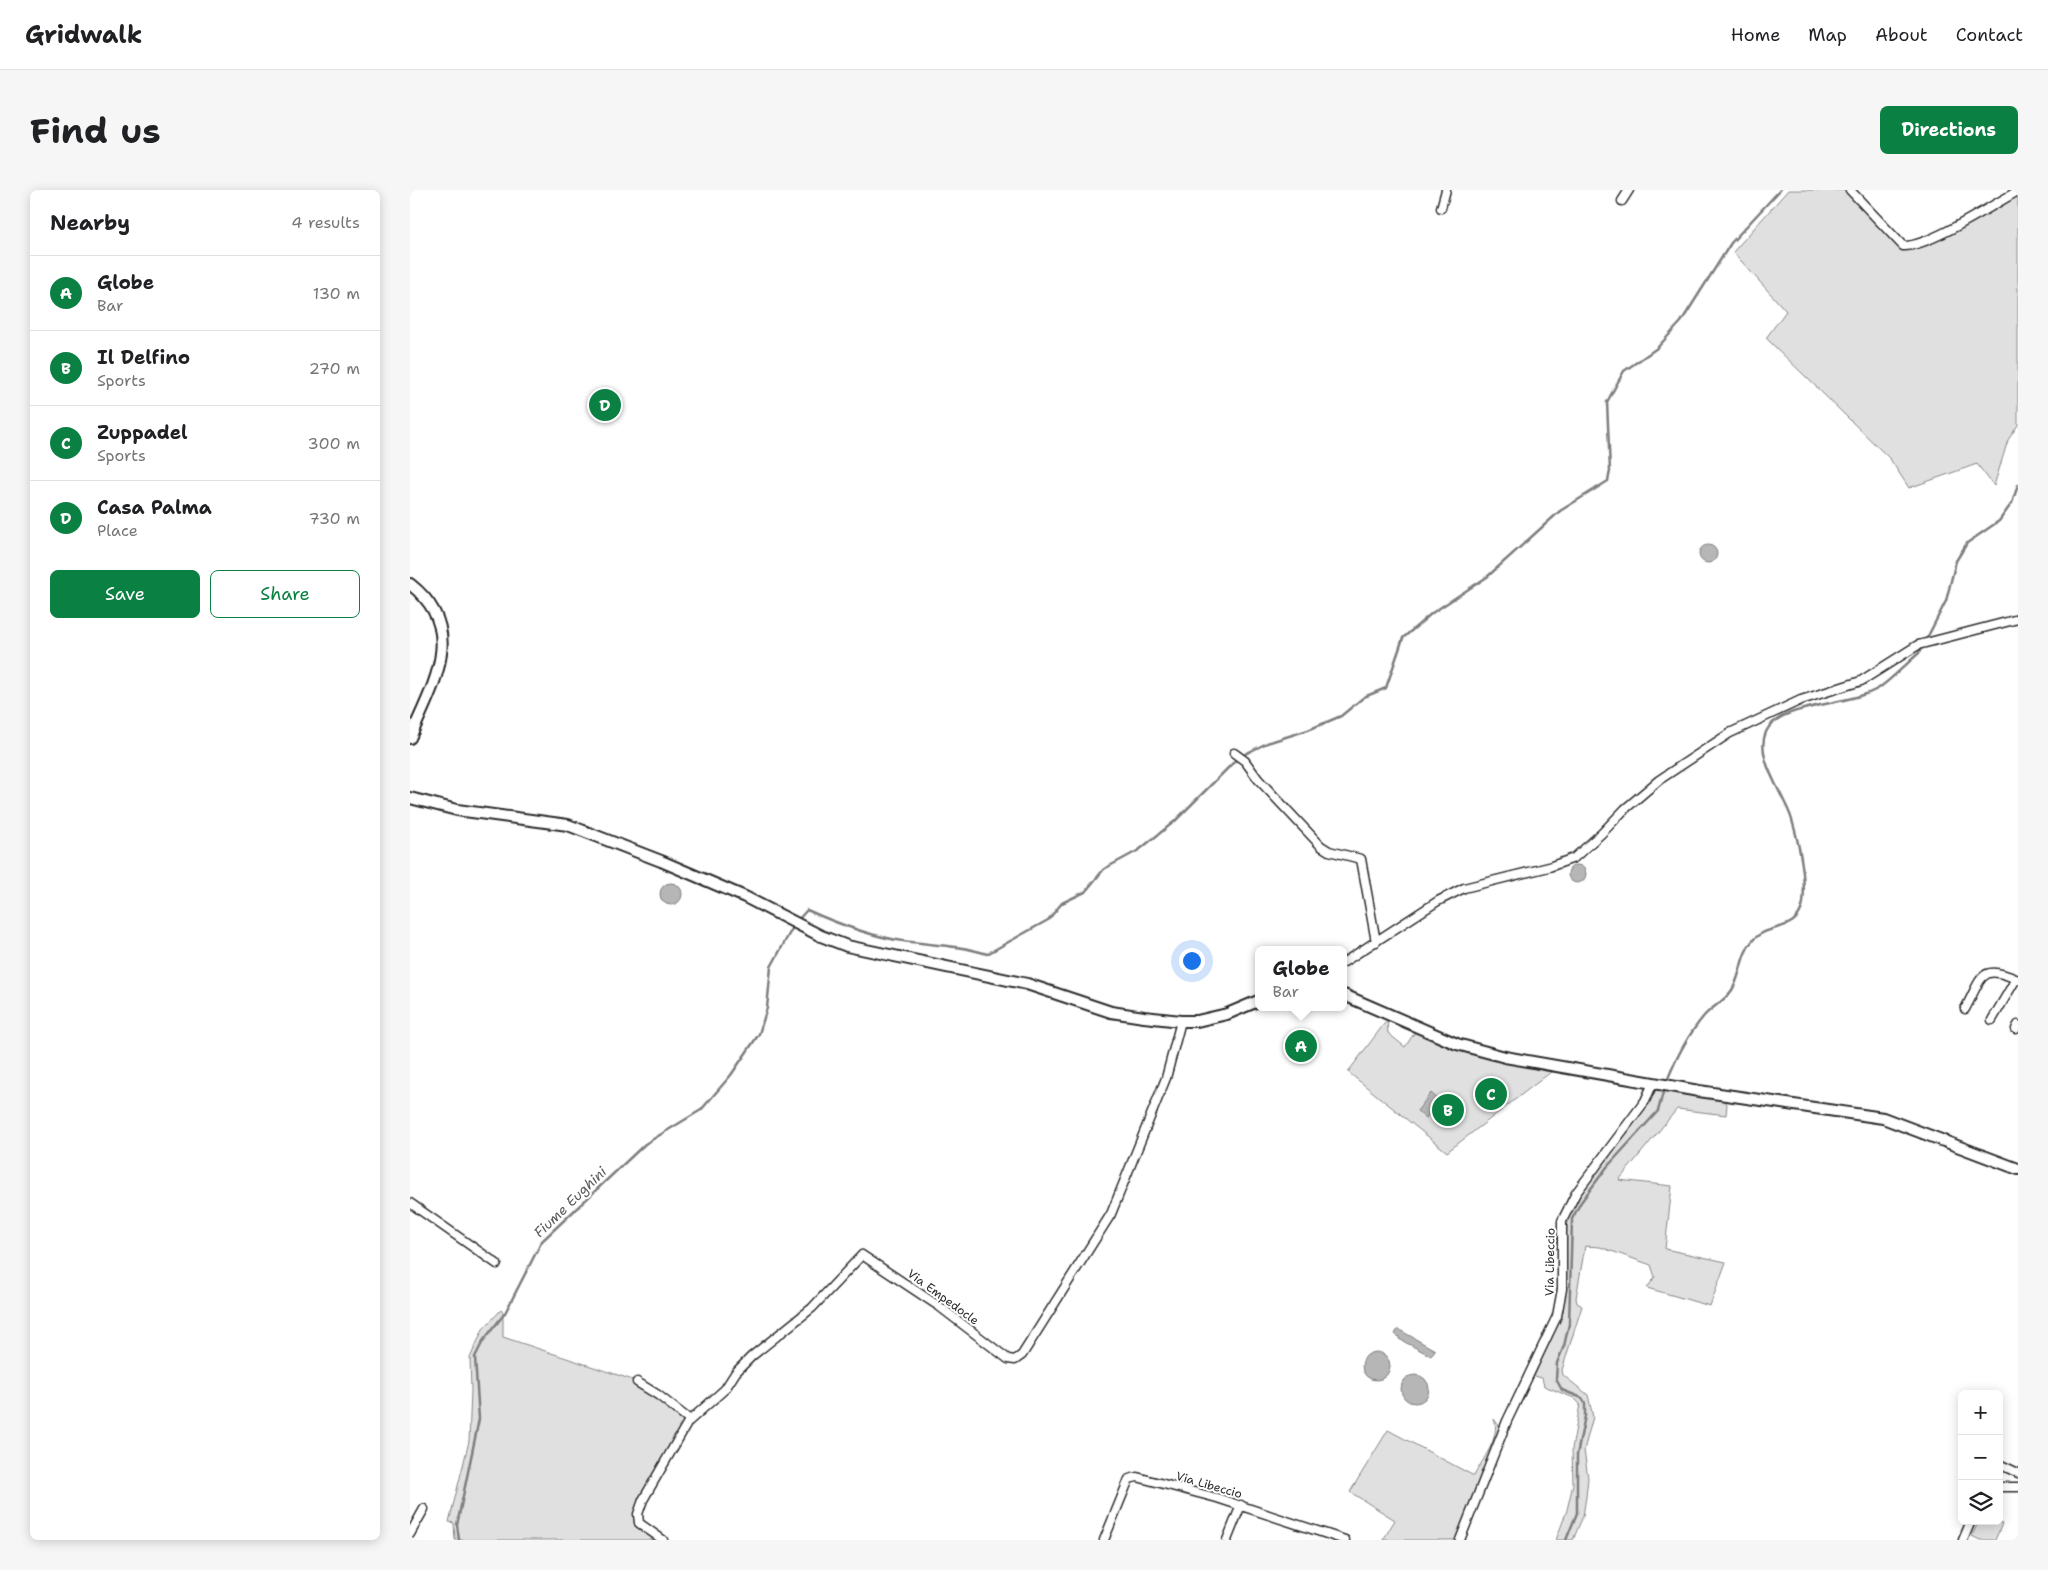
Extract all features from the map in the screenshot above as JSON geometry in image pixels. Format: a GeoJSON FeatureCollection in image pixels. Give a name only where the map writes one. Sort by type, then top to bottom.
{"type":"FeatureCollection","features":[{"type":"Feature","properties":{"kind":"street"},"geometry":{"type":"LineString","coordinates":[[1441,208],[1446,190]]}},
{"type":"Feature","properties":{"kind":"street"},"geometry":{"type":"LineString","coordinates":[[1622,201],[1629,190]]}},
{"type":"Feature","properties":{"kind":"street"},"geometry":{"type":"LineString","coordinates":[[1850,190],[1903,246],[1909,247],[1926,242],[2018,190]]}},
{"type":"Feature","properties":{"kind":"street"},"geometry":{"type":"LineString","coordinates":[[410,584],[434,609],[439,625],[442,648],[437,672],[410,738]]}},
{"type":"Feature","properties":{"kind":"street"},"geometry":{"type":"LineString","coordinates":[[1347,960],[1438,901],[1464,888],[1549,867],[1574,858],[1625,809],[1659,780],[1730,733],[1801,700],[1861,681],[1918,645],[2018,619]]}},
{"type":"Feature","properties":{"kind":"street"},"geometry":{"type":"LineString","coordinates":[[1234,752],[1245,761],[1258,779],[1321,846],[1329,851],[1361,859],[1376,942]]}},
{"type":"Feature","properties":{"kind":"street"},"geometry":{"type":"LineString","coordinates":[[410,798],[457,810],[568,825],[662,861],[794,921],[820,936],[847,946],[1027,984],[1111,1012],[1181,1022],[1208,1019],[1255,1002]]}},
{"type":"Feature","properties":{"kind":"street"},"geometry":{"type":"LineString","coordinates":[[1965,1009],[1984,975],[1989,971],[1995,970],[2017,979],[1992,1020]]}},
{"type":"Feature","properties":{"kind":"street"},"geometry":{"type":"LineString","coordinates":[[1347,996],[1443,1038],[1523,1062],[1883,1118],[2018,1168]]}},
{"type":"Feature","properties":{"kind":"street","name":"Via Empedocle"},"geometry":{"type":"LineString","coordinates":[[663,1540],[639,1523],[638,1514],[682,1430],[690,1420],[725,1389],[736,1372],[752,1356],[808,1312],[862,1256],[940,1307],[1008,1359],[1018,1358],[1092,1247],[1111,1214],[1166,1078],[1181,1022]]}},
{"type":"Feature","properties":{"kind":"street","name":"Via Libeccio"},"geometry":{"type":"LineString","coordinates":[[1460,1540],[1507,1421],[1557,1316],[1562,1289],[1561,1235],[1567,1209],[1576,1193],[1645,1101],[1653,1083]]}},
{"type":"Feature","properties":{"kind":"street"},"geometry":{"type":"LineString","coordinates":[[410,1203],[497,1264]]}},
{"type":"Feature","properties":{"kind":"street"},"geometry":{"type":"LineString","coordinates":[[636,1382],[665,1400],[690,1420]]}},
{"type":"Feature","properties":{"kind":"street"},"geometry":{"type":"LineString","coordinates":[[2003,1466],[2018,1473]]}},
{"type":"Feature","properties":{"kind":"street","name":"Via Libeccio"},"geometry":{"type":"LineString","coordinates":[[1104,1540],[1129,1479],[1133,1477],[1241,1505],[1287,1523],[1346,1540]]}},
{"type":"Feature","properties":{"kind":"street"},"geometry":{"type":"LineString","coordinates":[[2003,1487],[2018,1487]]}},
{"type":"Feature","properties":{"kind":"street"},"geometry":{"type":"LineString","coordinates":[[1227,1540],[1241,1505]]}},
{"type":"Feature","properties":{"kind":"street"},"geometry":{"type":"LineString","coordinates":[[410,1534],[424,1509]]}},
{"type":"Feature","properties":{"kind":"street"},"geometry":{"type":"LineString","coordinates":[[1962,1540],[1969,1525]]}},
{"type":"Feature","properties":{"kind":"shaded area"},"geometry":{"type":"Polygon","coordinates":[[[1788,190],[1847,190],[1903,251],[1928,242],[2018,192],[2018,425],[2008,440],[1994,486],[1977,464],[1909,488],[1890,459],[1766,338],[1786,311],[1733,252],[1788,190]]]}},
{"type":"Feature","properties":{"kind":"shaded area"},"geometry":{"type":"Polygon","coordinates":[[[1708,545],[1714,548],[1717,554],[1714,560],[1708,563],[1702,560],[1699,554],[1702,548],[1708,545]]]}},
{"type":"Feature","properties":{"kind":"shaded area"},"geometry":{"type":"Polygon","coordinates":[[[1577,865],[1583,868],[1586,874],[1583,880],[1577,883],[1571,880],[1568,874],[1571,868],[1577,865]]]}},
{"type":"Feature","properties":{"kind":"shaded area"},"geometry":{"type":"Polygon","coordinates":[[[671,883],[679,886],[682,894],[679,902],[671,905],[663,902],[660,894],[663,886],[671,883]]]}},
{"type":"Feature","properties":{"kind":"shaded area"},"geometry":{"type":"Polygon","coordinates":[[[1387,1020],[1388,1033],[1405,1047],[1415,1032],[1482,1055],[1551,1072],[1447,1152],[1348,1072],[1387,1020]]]}},
{"type":"Feature","properties":{"kind":"shaded area"},"geometry":{"type":"Polygon","coordinates":[[[1657,1088],[1723,1099],[1727,1104],[1726,1115],[1677,1109],[1619,1180],[1672,1186],[1665,1249],[1726,1262],[1710,1306],[1647,1288],[1655,1277],[1651,1265],[1600,1247],[1585,1246],[1576,1298],[1577,1303],[1582,1306],[1562,1370],[1563,1375],[1588,1395],[1593,1417],[1584,1450],[1588,1478],[1583,1516],[1573,1540],[1556,1540],[1567,1510],[1573,1484],[1572,1449],[1580,1404],[1574,1398],[1544,1386],[1542,1378],[1534,1376],[1560,1317],[1564,1234],[1568,1213],[1579,1193],[1657,1088]]]}},
{"type":"Feature","properties":{"kind":"shaded area"},"geometry":{"type":"Polygon","coordinates":[[[1431,1093],[1439,1100],[1426,1118],[1417,1111],[1431,1093]]]}},
{"type":"Feature","properties":{"kind":"shaded area"},"geometry":{"type":"Polygon","coordinates":[[[501,1310],[503,1312],[503,1337],[633,1380],[634,1383],[682,1418],[684,1423],[635,1515],[660,1540],[455,1540],[454,1523],[449,1522],[469,1441],[470,1358],[483,1329],[501,1310]]]}},
{"type":"Feature","properties":{"kind":"shaded area"},"geometry":{"type":"Polygon","coordinates":[[[1398,1329],[1435,1350],[1431,1356],[1399,1339],[1395,1334],[1398,1329]]]}},
{"type":"Feature","properties":{"kind":"shaded area"},"geometry":{"type":"Polygon","coordinates":[[[1376,1352],[1386,1356],[1390,1366],[1386,1376],[1376,1380],[1366,1376],[1362,1366],[1366,1356],[1376,1352]]]}},
{"type":"Feature","properties":{"kind":"shaded area"},"geometry":{"type":"Polygon","coordinates":[[[1415,1375],[1425,1379],[1429,1389],[1425,1399],[1415,1403],[1405,1399],[1401,1389],[1405,1379],[1415,1375]]]}},
{"type":"Feature","properties":{"kind":"shaded area"},"geometry":{"type":"Polygon","coordinates":[[[1494,1419],[1499,1426],[1496,1440],[1457,1540],[1383,1540],[1395,1520],[1350,1492],[1388,1430],[1474,1476],[1493,1441],[1495,1433],[1494,1419]]]}},
{"type":"Feature","properties":{"kind":"shaded area"},"geometry":{"type":"Polygon","coordinates":[[[1977,1525],[2002,1525],[1995,1540],[1980,1540],[1972,1536],[1977,1525]]]}},
{"type":"Feature","properties":{"kind":"waterway"},"geometry":{"type":"LineString","coordinates":[[797,921],[807,910],[842,925],[878,936],[956,947],[987,954],[1048,920],[1062,903],[1085,892],[1104,869],[1139,850],[1175,821],[1239,757],[1267,743],[1308,730],[1341,716],[1364,697],[1386,688],[1403,638],[1432,613],[1487,577],[1560,511],[1608,481],[1610,471],[1607,402],[1624,371],[1657,348],[1681,322],[1731,243],[1780,190]]}},
{"type":"Feature","properties":{"kind":"waterway"},"geometry":{"type":"LineString","coordinates":[[1925,642],[1946,601],[1956,561],[1967,543],[1999,521],[2012,503],[2018,485]]}},
{"type":"Feature","properties":{"kind":"waterway"},"geometry":{"type":"LineString","coordinates":[[1667,1081],[1683,1047],[1698,1023],[1732,990],[1749,945],[1760,934],[1795,919],[1800,913],[1803,903],[1803,872],[1797,840],[1792,820],[1767,765],[1763,743],[1766,732],[1773,723],[1785,715],[1866,694],[1879,688],[1919,653],[1922,647]]}},
{"type":"Feature","properties":{"kind":"waterway","name":"Fiume Eughini"},"geometry":{"type":"LineString","coordinates":[[459,1540],[457,1525],[479,1419],[475,1357],[483,1341],[505,1313],[542,1241],[645,1144],[701,1110],[731,1075],[759,1034],[767,1008],[771,967],[794,925]]}},
{"type":"Feature","properties":{"kind":"waterway"},"geometry":{"type":"LineString","coordinates":[[1566,1540],[1577,1513],[1577,1455],[1585,1416],[1585,1403],[1582,1398],[1562,1390],[1556,1379],[1557,1363],[1564,1346],[1569,1324],[1572,1219],[1581,1202],[1607,1167],[1658,1111],[1664,1089]]}},
{"type":"Feature","properties":{"kind":"place","name":"Casa Palma"},"geometry":{"type":"Point","coordinates":[605,405]}},
{"type":"Feature","properties":{"kind":"place","name":"Globe"},"geometry":{"type":"Point","coordinates":[1301,1046]}},
{"type":"Feature","properties":{"kind":"place","name":"Zuppadel"},"geometry":{"type":"Point","coordinates":[1491,1094]}},
{"type":"Feature","properties":{"kind":"place","name":"Il Delfino"},"geometry":{"type":"Point","coordinates":[1448,1110]}}]}
